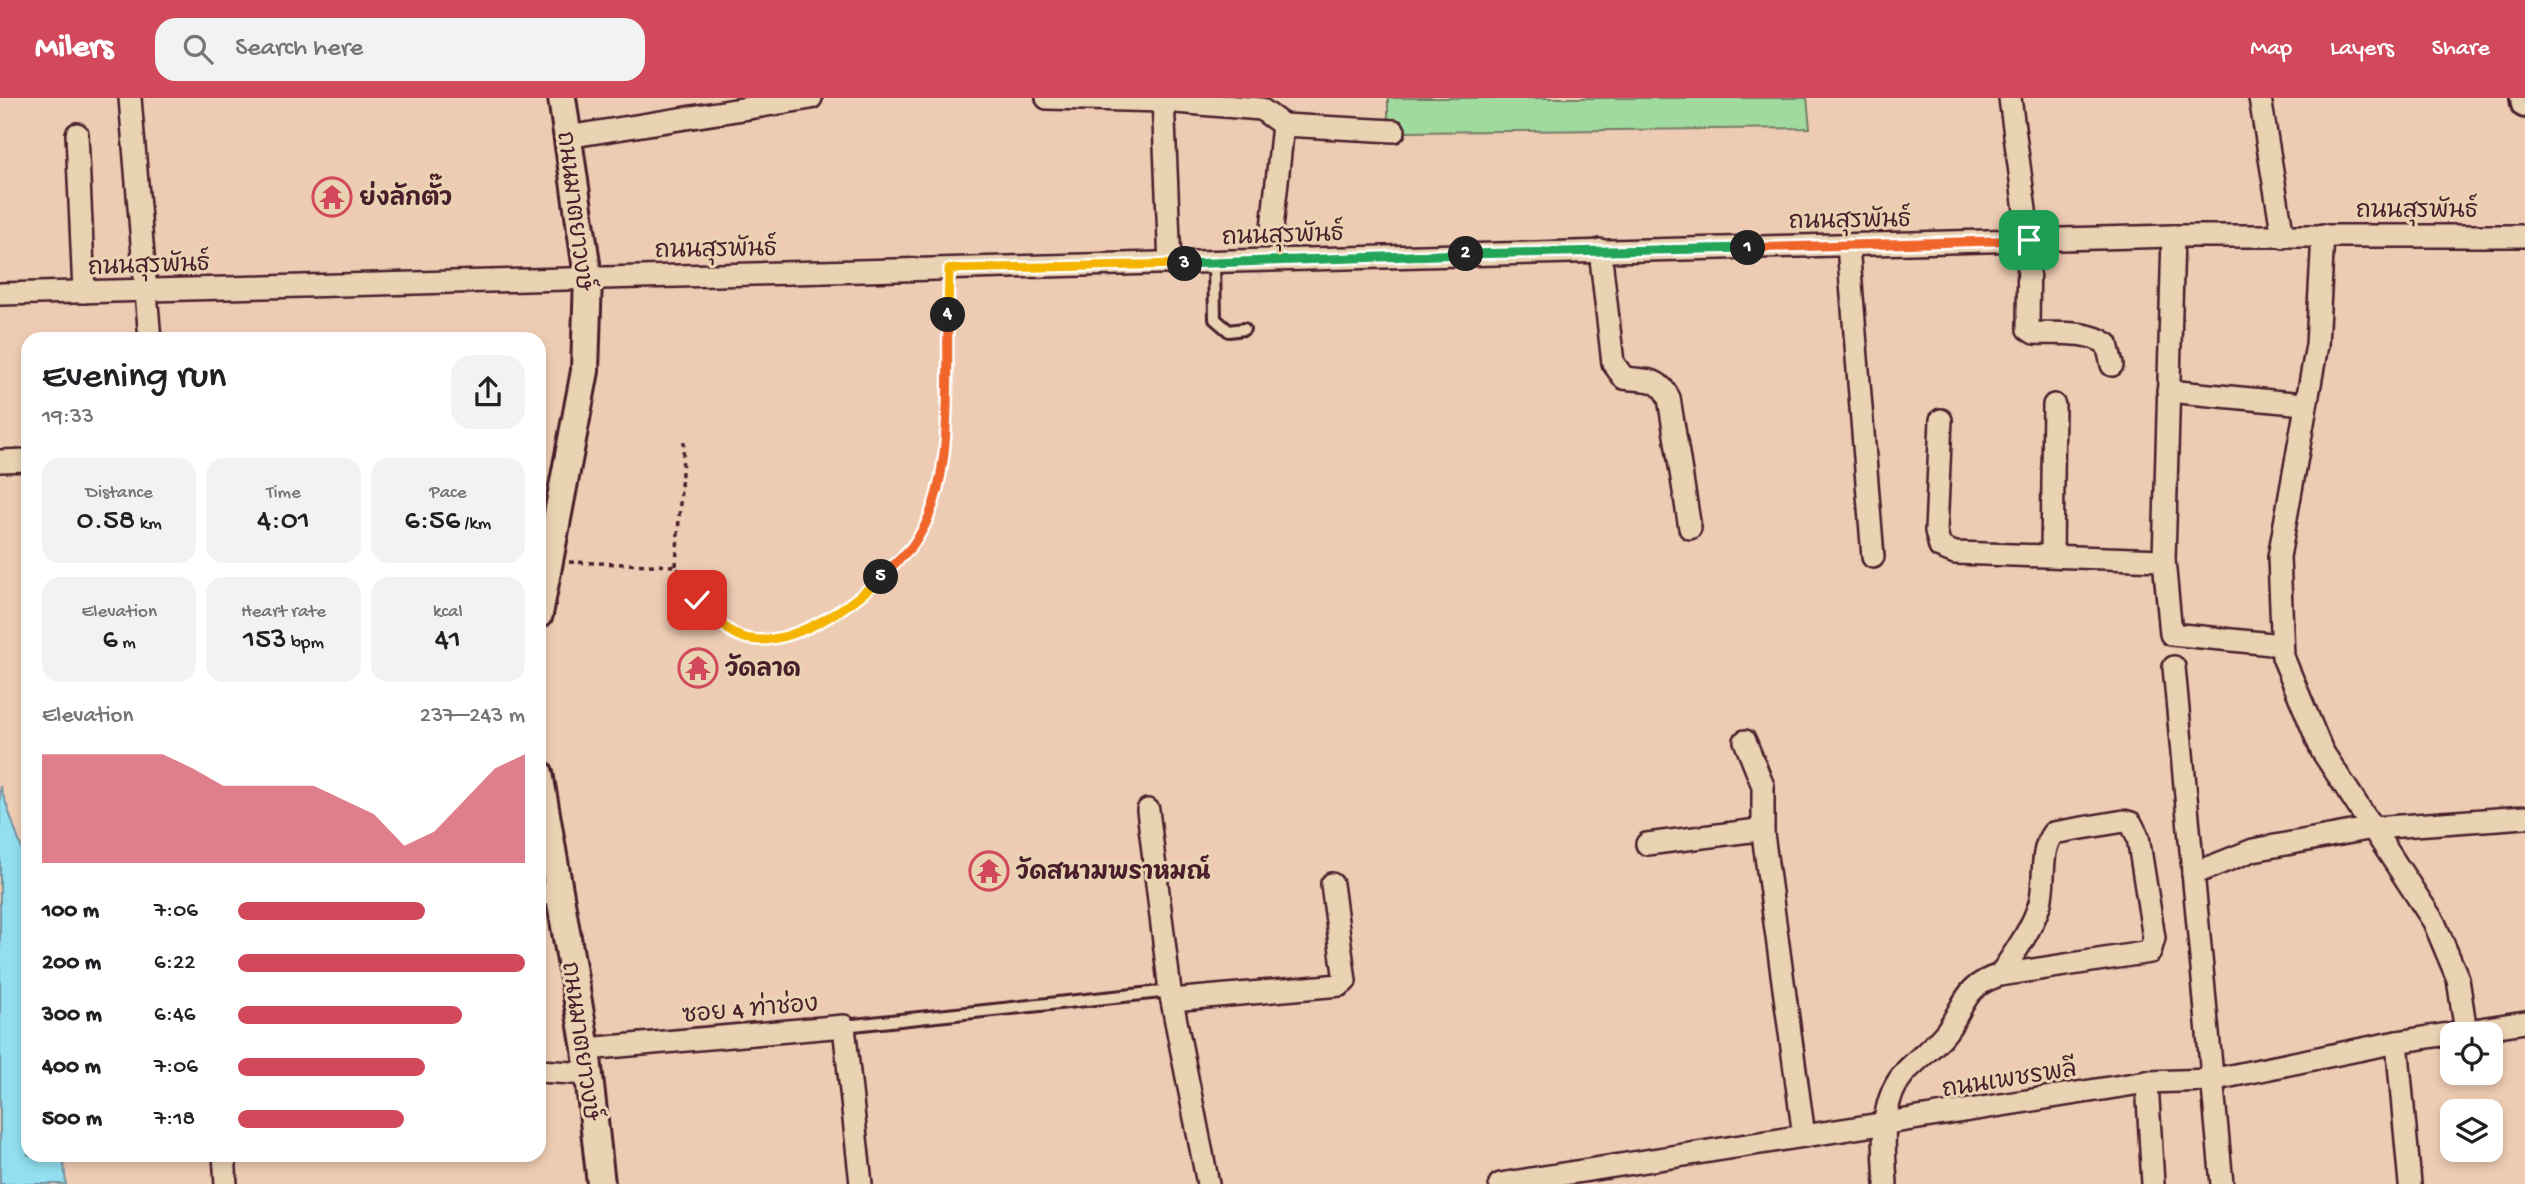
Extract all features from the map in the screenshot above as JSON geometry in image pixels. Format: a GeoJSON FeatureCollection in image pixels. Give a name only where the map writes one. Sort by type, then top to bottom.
{"type":"FeatureCollection","features":[{"type":"Feature","properties":{"kind":"street"},"geometry":{"type":"LineString","coordinates":[[130,98],[149,332]]}},
{"type":"Feature","properties":{"kind":"street","name":"ถนนมาตยาวงษ์"},"geometry":{"type":"LineString","coordinates":[[546,580],[584,371],[588,277],[562,98]]}},
{"type":"Feature","properties":{"kind":"street"},"geometry":{"type":"LineString","coordinates":[[567,137],[811,98]]}},
{"type":"Feature","properties":{"kind":"street"},"geometry":{"type":"LineString","coordinates":[[1047,98],[1163,99],[1261,109],[1283,125],[1394,131]]}},
{"type":"Feature","properties":{"kind":"street"},"geometry":{"type":"LineString","coordinates":[[2010,98],[2029,240],[2027,324],[2030,332],[2082,335],[2100,340],[2110,351],[2112,365]]}},
{"type":"Feature","properties":{"kind":"street"},"geometry":{"type":"LineString","coordinates":[[2260,98],[2283,237]]}},
{"type":"Feature","properties":{"kind":"street"},"geometry":{"type":"LineString","coordinates":[[2524,98],[2525,104]]}},
{"type":"Feature","properties":{"kind":"street"},"geometry":{"type":"LineString","coordinates":[[1163,99],[1170,264]]}},
{"type":"Feature","properties":{"kind":"street"},"geometry":{"type":"LineString","coordinates":[[1272,228],[1283,125]]}},
{"type":"Feature","properties":{"kind":"street"},"geometry":{"type":"LineString","coordinates":[[77,134],[84,292]]}},
{"type":"Feature","properties":{"kind":"street"},"geometry":{"type":"LineString","coordinates":[[2323,235],[2318,345],[2304,404],[2279,557],[2283,657],[2322,751],[2434,922],[2458,979],[2464,1022]]}},
{"type":"Feature","properties":{"kind":"street"},"geometry":{"type":"LineString","coordinates":[[2173,236],[2164,560],[2171,634],[2282,645]]}},
{"type":"Feature","properties":{"kind":"street","name":"ถนนสุรพันธ์"},"geometry":{"type":"LineString","coordinates":[[0,294],[2173,236],[2525,236]]}},
{"type":"Feature","properties":{"kind":"street"},"geometry":{"type":"LineString","coordinates":[[1848,246],[1873,557]]}},
{"type":"Feature","properties":{"kind":"street"},"geometry":{"type":"LineString","coordinates":[[1600,250],[1613,363],[1624,378],[1651,379],[1658,382],[1669,398],[1689,528]]}},
{"type":"Feature","properties":{"kind":"street"},"geometry":{"type":"LineString","coordinates":[[2168,391],[2304,404]]}},
{"type":"Feature","properties":{"kind":"street"},"geometry":{"type":"LineString","coordinates":[[2052,555],[2054,405]]}},
{"type":"Feature","properties":{"kind":"street"},"geometry":{"type":"LineString","coordinates":[[1941,421],[1936,531],[1940,547],[1955,553],[2164,560]]}},
{"type":"Feature","properties":{"kind":"street"},"geometry":{"type":"LineString","coordinates":[[0,461],[21,460]]}},
{"type":"Feature","properties":{"kind":"street"},"geometry":{"type":"LineString","coordinates":[[2174,667],[2222,1184]]}},
{"type":"Feature","properties":{"kind":"street"},"geometry":{"type":"LineString","coordinates":[[1745,741],[1763,786],[1763,834],[1804,1136]]}},
{"type":"Feature","properties":{"kind":"street"},"geometry":{"type":"LineString","coordinates":[[1148,810],[1171,996],[1208,1184]]}},
{"type":"Feature","properties":{"kind":"street"},"geometry":{"type":"LineString","coordinates":[[2193,874],[2253,850],[2373,828],[2525,817]]}},
{"type":"Feature","properties":{"kind":"street"},"geometry":{"type":"LineString","coordinates":[[1886,1184],[1884,1125],[1898,1081],[1945,1033],[1970,991],[1984,980],[2000,975],[2150,952],[2154,938],[2138,837],[2131,823],[2124,821],[2053,833],[2046,846],[2044,884],[2034,919],[2000,975]]}},
{"type":"Feature","properties":{"kind":"street"},"geometry":{"type":"LineString","coordinates":[[1647,844],[1758,830],[1763,834]]}},
{"type":"Feature","properties":{"kind":"street","name":"ถนนมาตยาวงษ์"},"geometry":{"type":"LineString","coordinates":[[546,857],[549,893],[588,1061],[601,1184]]}},
{"type":"Feature","properties":{"kind":"street"},"geometry":{"type":"LineString","coordinates":[[1171,996],[1340,985],[1345,981],[1332,884]]}},
{"type":"Feature","properties":{"kind":"street","name":"ถนนเพชรพลี"},"geometry":{"type":"LineString","coordinates":[[2503,1026],[2525,1022]]}},
{"type":"Feature","properties":{"kind":"street","name":"ซอย 4 ท่าช่อง"},"geometry":{"type":"LineString","coordinates":[[546,1070],[588,1061],[844,1026],[861,1184]]}},
{"type":"Feature","properties":{"kind":"street","name":"ถนนเพชรพลี"},"geometry":{"type":"LineString","coordinates":[[1514,1183],[2147,1082],[2211,1080],[2440,1036]]}},
{"type":"Feature","properties":{"kind":"street"},"geometry":{"type":"LineString","coordinates":[[2397,1042],[2410,1184]]}},
{"type":"Feature","properties":{"kind":"street"},"geometry":{"type":"LineString","coordinates":[[2147,1082],[2153,1184]]}},
{"type":"Feature","properties":{"kind":"street"},"geometry":{"type":"LineString","coordinates":[[224,1162],[226,1184]]}},
{"type":"Feature","properties":{"kind":"lane"},"geometry":{"type":"LineString","coordinates":[[1214,263],[1215,319],[1229,331],[1244,330]]}},
{"type":"Feature","properties":{"kind":"lane"},"geometry":{"type":"LineString","coordinates":[[844,1026],[1171,996]]}},
{"type":"Feature","properties":{"kind":"path"},"geometry":{"type":"LineString","coordinates":[[684,441],[676,566],[697,600],[734,634],[773,641],[801,631],[840,609],[876,583],[913,545],[931,512],[943,472],[949,269]]}},
{"type":"Feature","properties":{"kind":"path"},"geometry":{"type":"LineString","coordinates":[[550,561],[676,566]]}},
{"type":"Feature","properties":{"kind":"green space"},"geometry":{"type":"Polygon","coordinates":[[[1388,98],[1807,98],[1810,128],[1406,132],[1388,118],[1388,98]]]}},
{"type":"Feature","properties":{"kind":"water"},"geometry":{"type":"Polygon","coordinates":[[[0,786],[21,847],[21,1162],[64,1162],[66,1184],[0,1184],[0,786]]]}},
{"type":"Feature","properties":{"kind":"place","name":"ย่งลักตั๊ว"},"geometry":{"type":"Point","coordinates":[332,197]}},
{"type":"Feature","properties":{"kind":"place","name":"วัดลาด"},"geometry":{"type":"Point","coordinates":[698,668]}},
{"type":"Feature","properties":{"kind":"place","name":"วัดสนามพราหมณ์"},"geometry":{"type":"Point","coordinates":[989,871]}},
{"type":"Feature","properties":{"kind":"route"},"geometry":{"type":"LineString","coordinates":[[697,600],[734,634],[773,641],[801,631],[840,609],[876,583],[913,545],[931,512],[943,472],[949,269],[2029,240]]}}]}
